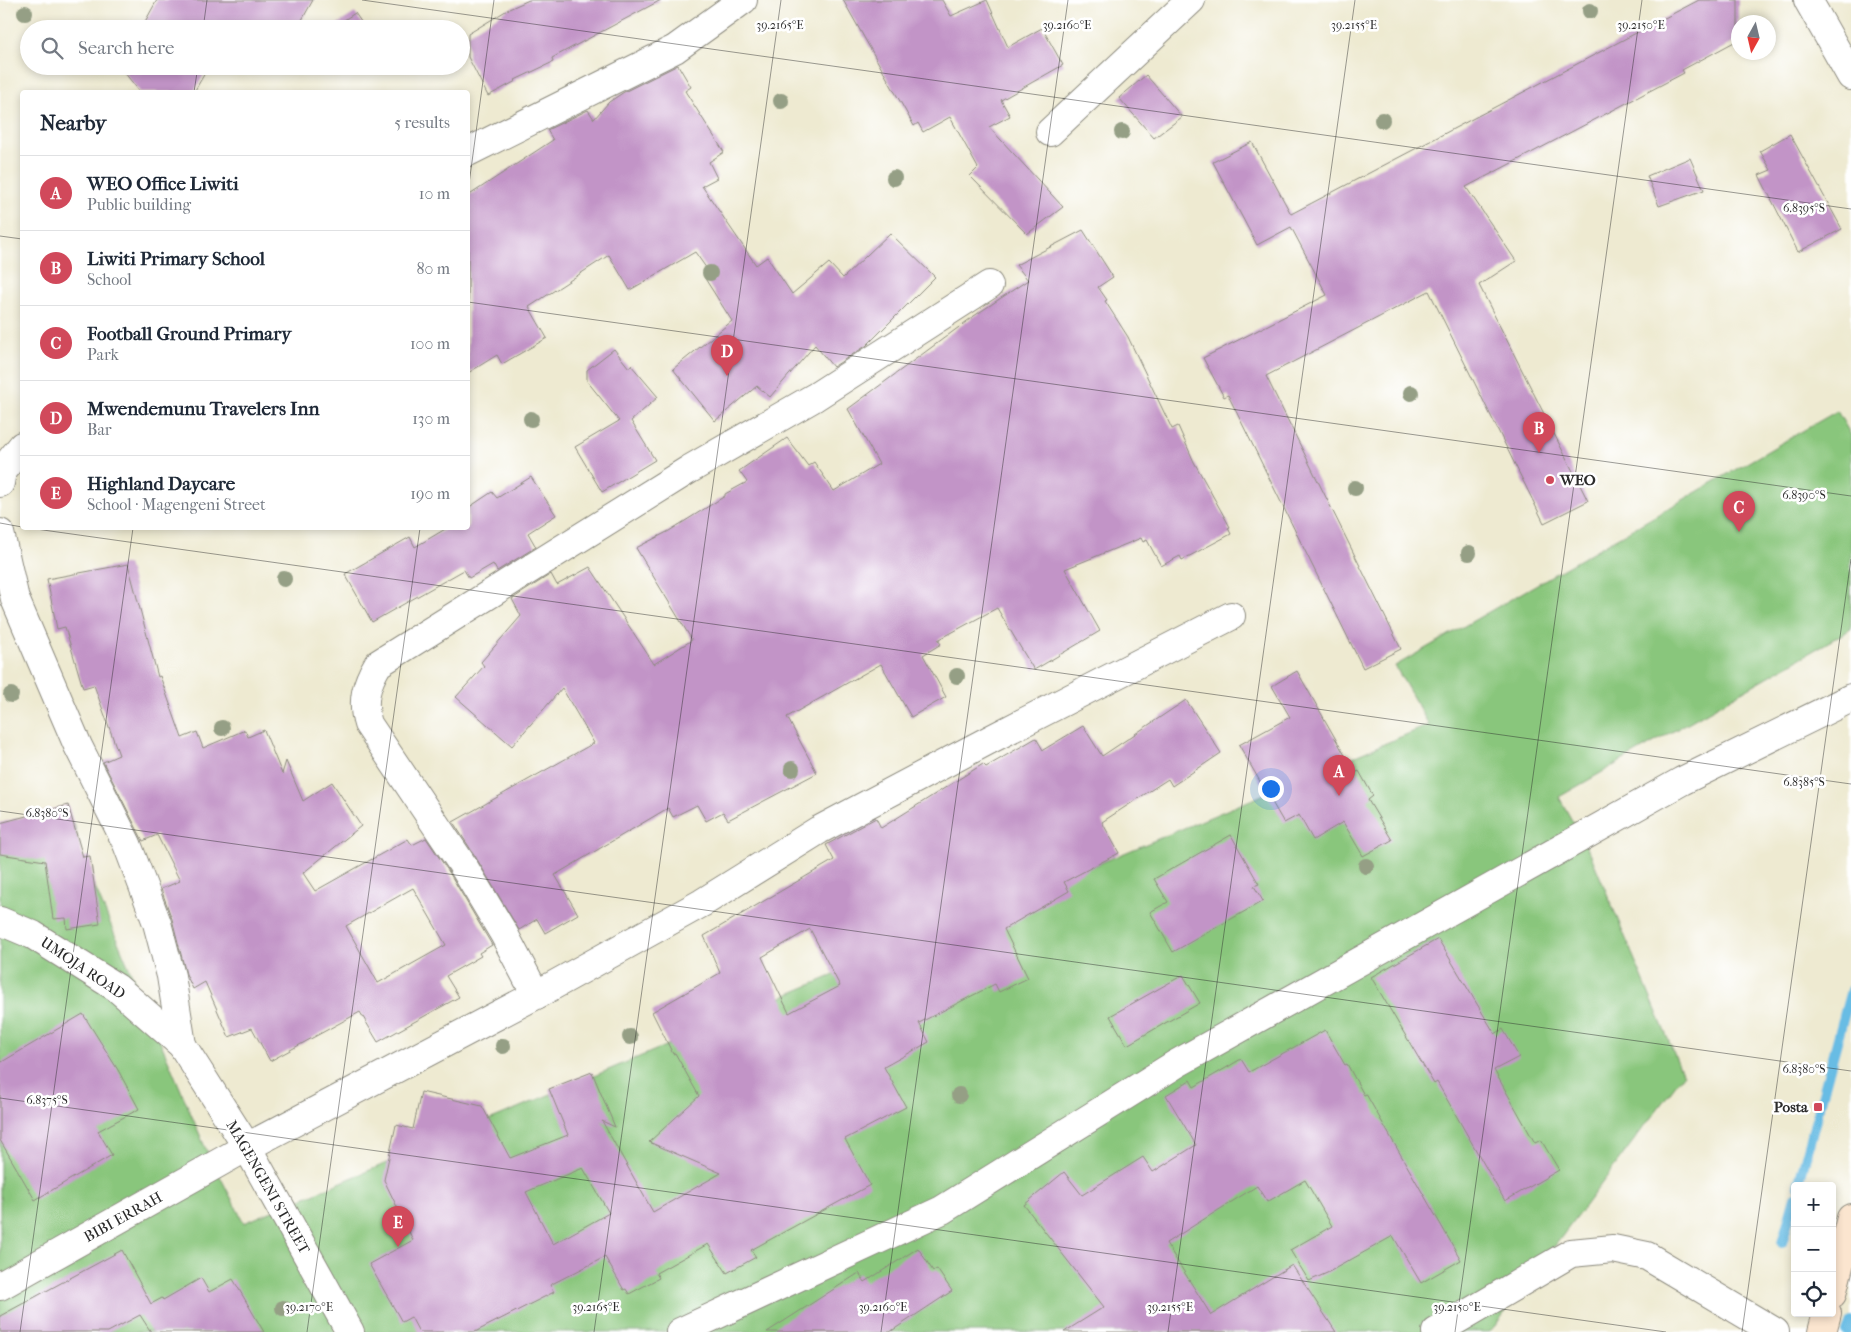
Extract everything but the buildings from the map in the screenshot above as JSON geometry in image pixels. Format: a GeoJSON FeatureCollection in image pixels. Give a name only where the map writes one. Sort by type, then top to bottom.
{"type":"FeatureCollection","features":[{"type":"Feature","properties":{"kind":"main road"},"geometry":{"type":"LineString","coordinates":[[1836,1284],[1846,1260],[1851,1218]]}},
{"type":"Feature","properties":{"kind":"main road"},"geometry":{"type":"LineString","coordinates":[[1822,1332],[1826,1317]]}},
{"type":"Feature","properties":{"kind":"street"},"geometry":{"type":"LineString","coordinates":[[470,151],[675,49],[743,0]]}},
{"type":"Feature","properties":{"kind":"street"},"geometry":{"type":"LineString","coordinates":[[1050,132],[1191,0]]}},
{"type":"Feature","properties":{"kind":"street"},"geometry":{"type":"LineString","coordinates":[[1808,0],[1851,76]]}},
{"type":"Feature","properties":{"kind":"street"},"geometry":{"type":"LineString","coordinates":[[536,995],[504,934],[462,864],[368,724],[364,712],[364,697],[369,679],[378,664],[690,469],[814,397],[989,285]]}},
{"type":"Feature","properties":{"kind":"street"},"geometry":{"type":"LineString","coordinates":[[0,482],[2,472],[20,449]]}},
{"type":"Feature","properties":{"kind":"street"},"geometry":{"type":"LineString","coordinates":[[0,532],[8,598],[127,844],[157,923],[171,976],[182,1045]]}},
{"type":"Feature","properties":{"kind":"street","name":"BIBI ERRAH"},"geometry":{"type":"LineString","coordinates":[[0,1286],[247,1148],[536,995],[702,903],[819,830],[1000,734],[1231,616]]}},
{"type":"Feature","properties":{"kind":"street"},"geometry":{"type":"LineString","coordinates":[[680,1332],[942,1210],[1184,1060],[1682,780],[1851,698]]}},
{"type":"Feature","properties":{"kind":"street","name":"UMOJA ROAD"},"geometry":{"type":"LineString","coordinates":[[0,920],[33,935],[117,988],[182,1045]]}},
{"type":"Feature","properties":{"kind":"street","name":"MAGENGENI STREET"},"geometry":{"type":"LineString","coordinates":[[182,1045],[247,1148],[350,1332]]}},
{"type":"Feature","properties":{"kind":"street"},"geometry":{"type":"LineString","coordinates":[[1436,1332],[1572,1253],[1613,1249],[1647,1256],[1775,1332]]}},
{"type":"Feature","properties":{"kind":"green space"},"geometry":{"type":"Polygon","coordinates":[[[1837,411],[1851,435],[1851,629],[1559,797],[1590,853],[1683,1075],[1494,1327],[1487,1332],[0,1332],[0,828],[61,830],[74,823],[82,857],[205,1147],[244,1223],[1429,725],[1395,666],[1837,411]]]}},
{"type":"Feature","properties":{"kind":"waterway"},"geometry":{"type":"LineString","coordinates":[[1799,1182],[1851,990]]}},
{"type":"Feature","properties":{"kind":"waterway"},"geometry":{"type":"LineString","coordinates":[[1782,1243],[1791,1211]]}},
{"type":"Feature","properties":{"kind":"waterway"},"geometry":{"type":"LineString","coordinates":[[1847,1332],[1851,1322]]}},
{"type":"Feature","properties":{"kind":"place","name":"Mwendemunu Travelers Inn"},"geometry":{"type":"Point","coordinates":[727,376]}},
{"type":"Feature","properties":{"kind":"place","name":"Liwiti Primary School"},"geometry":{"type":"Point","coordinates":[1539,453]}},
{"type":"Feature","properties":{"kind":"place","name":"WEO"},"geometry":{"type":"Point","coordinates":[1550,480]}},
{"type":"Feature","properties":{"kind":"place","name":"Football Ground Primary"},"geometry":{"type":"Point","coordinates":[1739,532]}},
{"type":"Feature","properties":{"kind":"place","name":"WEO Office Liwiti"},"geometry":{"type":"Point","coordinates":[1339,796]}},
{"type":"Feature","properties":{"kind":"place","name":"Posta"},"geometry":{"type":"Point","coordinates":[1818,1107]}},
{"type":"Feature","properties":{"kind":"place","name":"Highland Daycare"},"geometry":{"type":"Point","coordinates":[398,1247]}}]}
